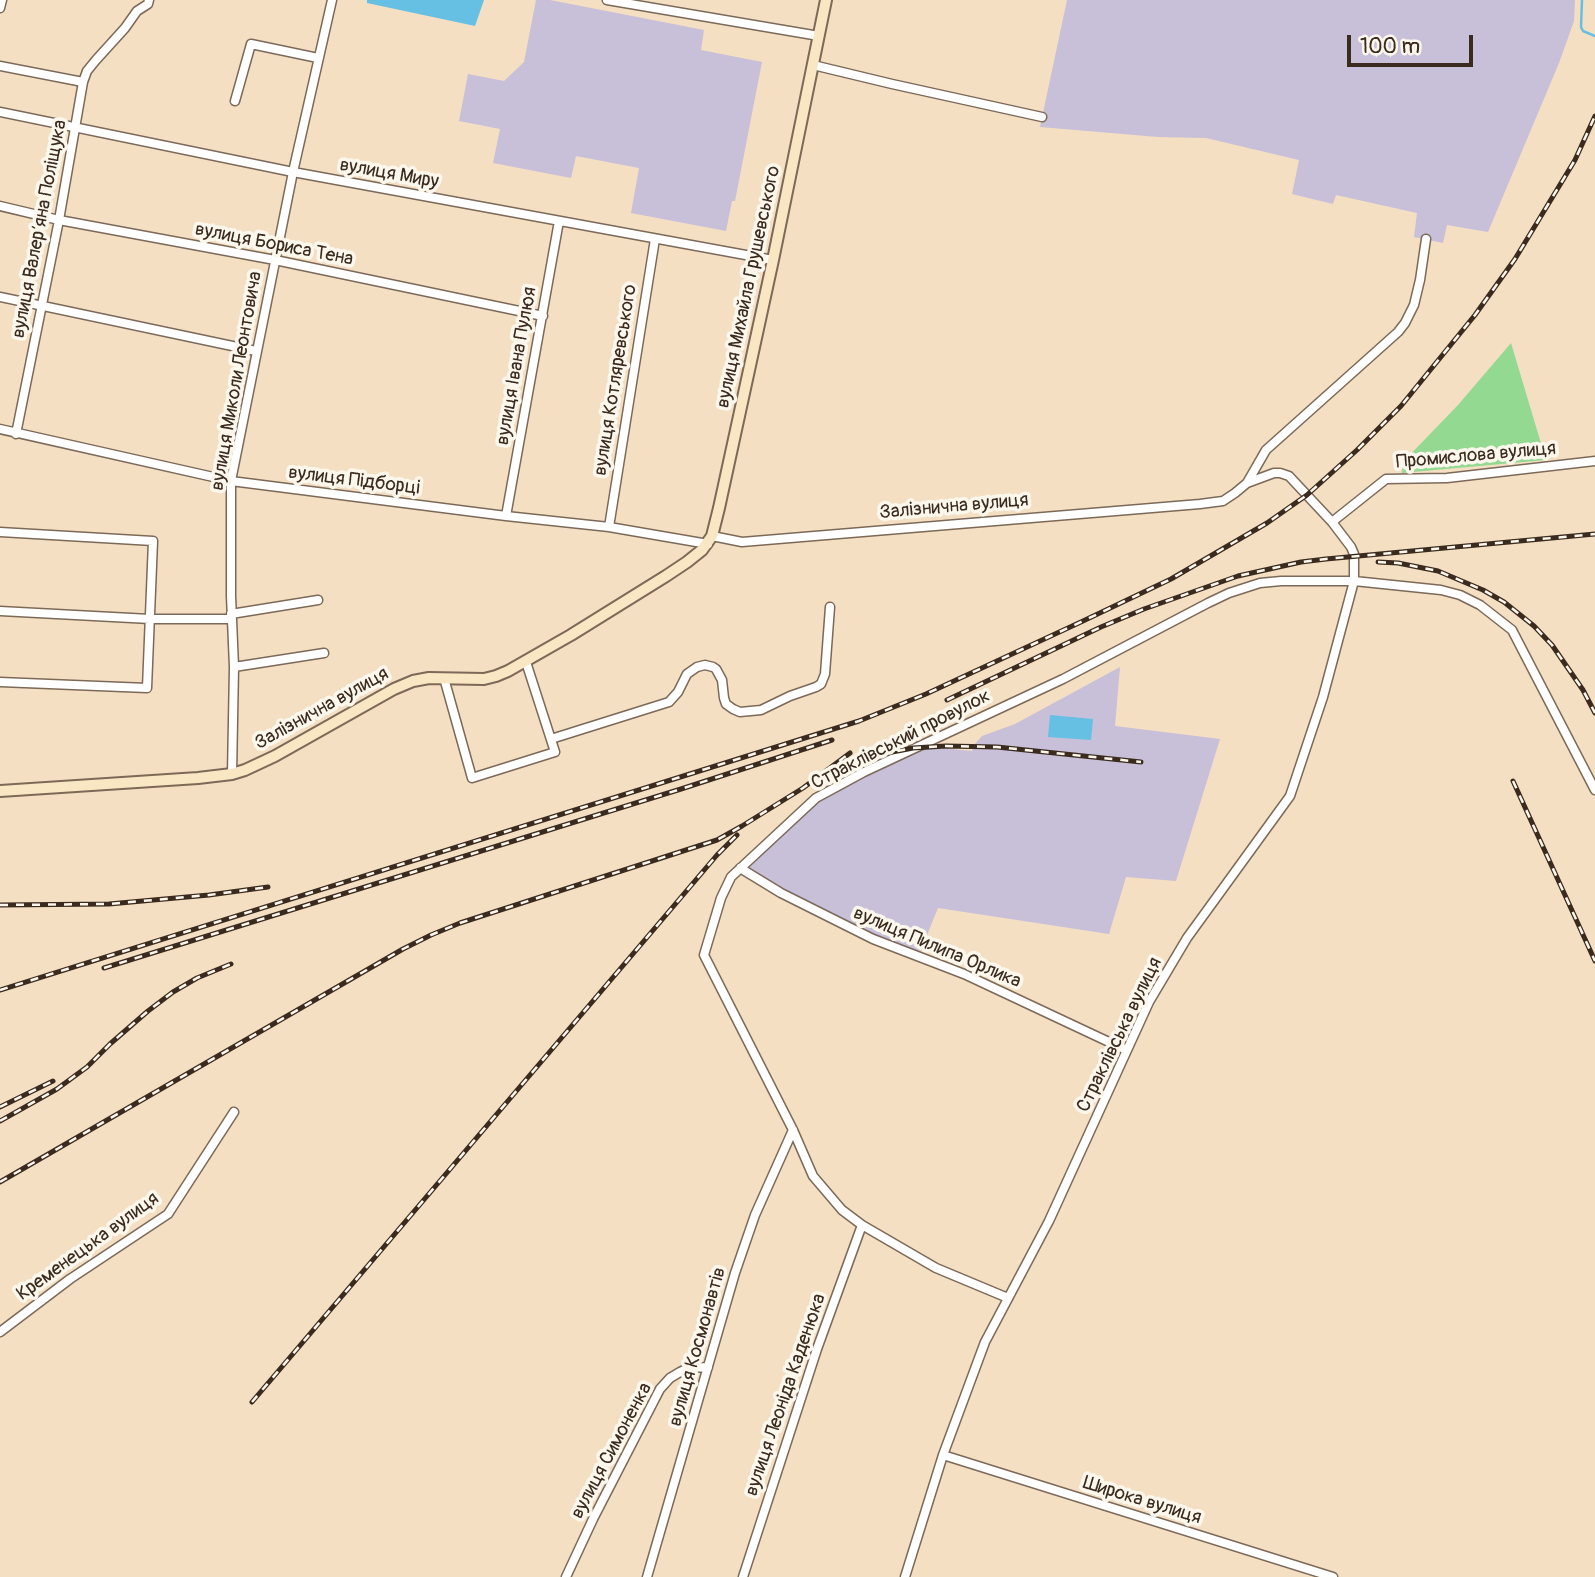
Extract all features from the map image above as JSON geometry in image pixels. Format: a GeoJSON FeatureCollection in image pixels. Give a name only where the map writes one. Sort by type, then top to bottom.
{"type":"FeatureCollection","features":[{"type":"Feature","properties":{"kind":"main road","name":"вулиця Михайла Грушевського"},"geometry":{"type":"LineString","coordinates":[[710,540],[773,260],[826,0]]}},
{"type":"Feature","properties":{"kind":"main road","name":"Залізнична вулиця"},"geometry":{"type":"LineString","coordinates":[[0,790],[147,782],[232,774],[259,764],[394,689],[421,679],[490,678],[502,674],[672,572],[695,556],[710,540]]}},
{"type":"Feature","properties":{"kind":"street"},"geometry":{"type":"LineString","coordinates":[[0,8],[2,0]]}},
{"type":"Feature","properties":{"kind":"street","name":"вулиця Валерʼяна Поліщука"},"geometry":{"type":"LineString","coordinates":[[16,434],[59,220],[83,82],[87,71],[149,0]]}},
{"type":"Feature","properties":{"kind":"street","name":"вулиця Миколи Леонтовича"},"geometry":{"type":"LineString","coordinates":[[232,774],[234,667],[231,617],[231,481],[293,172],[332,0]]}},
{"type":"Feature","properties":{"kind":"street"},"geometry":{"type":"LineString","coordinates":[[607,0],[819,36]]}},
{"type":"Feature","properties":{"kind":"street"},"geometry":{"type":"LineString","coordinates":[[235,101],[251,44],[318,58]]}},
{"type":"Feature","properties":{"kind":"street"},"geometry":{"type":"LineString","coordinates":[[813,65],[1042,117]]}},
{"type":"Feature","properties":{"kind":"street"},"geometry":{"type":"LineString","coordinates":[[0,66],[83,82]]}},
{"type":"Feature","properties":{"kind":"street","name":"вулиця Миру"},"geometry":{"type":"LineString","coordinates":[[0,113],[293,172],[773,260]]}},
{"type":"Feature","properties":{"kind":"street","name":"вулиця Бориса Тена"},"geometry":{"type":"LineString","coordinates":[[0,206],[543,316]]}},
{"type":"Feature","properties":{"kind":"street","name":"вулиця Івана Пулюя"},"geometry":{"type":"LineString","coordinates":[[506,516],[559,221]]}},
{"type":"Feature","properties":{"kind":"street","name":"вулиця Котляревського"},"geometry":{"type":"LineString","coordinates":[[608,527],[655,239]]}},
{"type":"Feature","properties":{"kind":"street"},"geometry":{"type":"LineString","coordinates":[[1247,482],[1266,450],[1359,368],[1405,323],[1417,294],[1426,239]]}},
{"type":"Feature","properties":{"kind":"street"},"geometry":{"type":"LineString","coordinates":[[0,297],[256,351]]}},
{"type":"Feature","properties":{"kind":"street","name":"вулиця Підборці"},"geometry":{"type":"LineString","coordinates":[[0,429],[231,481],[710,540]]}},
{"type":"Feature","properties":{"kind":"street","name":"Промислова вулиця"},"geometry":{"type":"LineString","coordinates":[[1332,522],[1386,479],[1447,478],[1595,461]]}},
{"type":"Feature","properties":{"kind":"street","name":"Страклівська вулиця"},"geometry":{"type":"LineString","coordinates":[[905,1577],[943,1455],[985,1342],[1049,1221],[1149,1002],[1187,938],[1290,796],[1323,697],[1354,581],[1351,547],[1332,522],[1294,480],[1286,475],[1273,472],[1247,482]]}},
{"type":"Feature","properties":{"kind":"street","name":"Залізнична вулиця"},"geometry":{"type":"LineString","coordinates":[[710,540],[742,542],[1200,504],[1223,500],[1247,482]]}},
{"type":"Feature","properties":{"kind":"street"},"geometry":{"type":"LineString","coordinates":[[0,532],[153,541],[147,688],[0,682]]}},
{"type":"Feature","properties":{"kind":"street","name":"Страклівський провулок"},"geometry":{"type":"LineString","coordinates":[[1008,1298],[936,1268],[862,1225],[842,1210],[813,1176],[793,1130],[704,955],[721,898],[731,877],[816,799],[864,772],[1063,679],[1208,603],[1269,581],[1354,581]]}},
{"type":"Feature","properties":{"kind":"street"},"geometry":{"type":"LineString","coordinates":[[1354,581],[1441,590],[1460,595],[1480,605],[1512,630],[1595,790]]}},
{"type":"Feature","properties":{"kind":"street"},"geometry":{"type":"LineString","coordinates":[[0,611],[150,620],[231,617],[318,600]]}},
{"type":"Feature","properties":{"kind":"street"},"geometry":{"type":"LineString","coordinates":[[551,739],[669,702],[687,674],[705,665],[713,667],[722,680],[726,704],[740,712],[761,710],[816,687],[821,684],[825,674],[830,607]]}},
{"type":"Feature","properties":{"kind":"street"},"geometry":{"type":"LineString","coordinates":[[234,667],[324,653]]}},
{"type":"Feature","properties":{"kind":"street"},"geometry":{"type":"LineString","coordinates":[[444,678],[472,778],[555,752],[526,662]]}},
{"type":"Feature","properties":{"kind":"street","name":"вулиця Пилипа Орлика"},"geometry":{"type":"LineString","coordinates":[[740,868],[781,893],[873,939],[964,974],[1126,1050]]}},
{"type":"Feature","properties":{"kind":"street","name":"Кременецька вулиця"},"geometry":{"type":"LineString","coordinates":[[0,1332],[70,1279],[168,1214],[234,1112]]}},
{"type":"Feature","properties":{"kind":"street","name":"вулиця Космонавтів"},"geometry":{"type":"LineString","coordinates":[[647,1577],[735,1273],[755,1215],[793,1130]]}},
{"type":"Feature","properties":{"kind":"street","name":"вулиця Леоніда Каденюка"},"geometry":{"type":"LineString","coordinates":[[743,1577],[809,1373],[862,1225]]}},
{"type":"Feature","properties":{"kind":"street","name":"вулиця Симоненка"},"geometry":{"type":"LineString","coordinates":[[566,1577],[660,1389],[670,1378],[688,1368],[708,1367]]}},
{"type":"Feature","properties":{"kind":"street","name":"Широка вулиця"},"geometry":{"type":"LineString","coordinates":[[943,1455],[1333,1577]]}},
{"type":"Feature","properties":{"kind":"shaded area"},"geometry":{"type":"Polygon","coordinates":[[[536,0],[550,0],[704,30],[701,50],[762,62],[735,201],[732,201],[726,231],[631,213],[639,168],[576,156],[571,178],[493,163],[500,129],[459,121],[468,74],[504,81],[524,62],[536,0]]]}},
{"type":"Feature","properties":{"kind":"shaded area"},"geometry":{"type":"Polygon","coordinates":[[[1067,0],[1575,0],[1574,21],[1559,63],[1488,232],[1447,225],[1443,243],[1414,237],[1417,213],[1336,195],[1333,204],[1292,194],[1299,160],[1206,138],[1158,137],[1040,127],[1067,0]]]}},
{"type":"Feature","properties":{"kind":"shaded area"},"geometry":{"type":"Polygon","coordinates":[[[1120,667],[1115,726],[1220,739],[1176,881],[1126,877],[1109,934],[938,908],[918,957],[873,939],[740,868],[816,798],[919,746],[972,751],[982,736],[1015,724],[1120,667]]]}},
{"type":"Feature","properties":{"kind":"green space"},"geometry":{"type":"Polygon","coordinates":[[[1511,343],[1546,460],[1402,473],[1403,462],[1458,405],[1511,343]]]}},
{"type":"Feature","properties":{"kind":"water"},"geometry":{"type":"Polygon","coordinates":[[[367,0],[484,0],[475,26],[367,3],[367,0]]]}},
{"type":"Feature","properties":{"kind":"water"},"geometry":{"type":"Polygon","coordinates":[[[1050,715],[1093,719],[1091,740],[1048,737],[1050,715]]]}},
{"type":"Feature","properties":{"kind":"waterway"},"geometry":{"type":"LineString","coordinates":[[1582,0],[1581,27],[1583,31],[1595,36]]}},
{"type":"Feature","properties":{"kind":"railway"},"geometry":{"type":"LineString","coordinates":[[0,990],[859,721],[926,694],[1171,579],[1267,523],[1307,495],[1401,406],[1475,315],[1515,259],[1575,160],[1595,116]]}},
{"type":"Feature","properties":{"kind":"railway"},"geometry":{"type":"LineString","coordinates":[[947,700],[1101,627],[1238,576],[1326,559],[1595,534]]}},
{"type":"Feature","properties":{"kind":"railway"},"geometry":{"type":"LineString","coordinates":[[1378,562],[1438,571],[1504,602],[1534,626],[1552,645],[1583,690],[1595,713]]}},
{"type":"Feature","properties":{"kind":"railway"},"geometry":{"type":"LineString","coordinates":[[104,968],[832,740]]}},
{"type":"Feature","properties":{"kind":"railway"},"geometry":{"type":"LineString","coordinates":[[836,769],[887,753],[946,746],[997,747],[1141,762]]}},
{"type":"Feature","properties":{"kind":"railway"},"geometry":{"type":"LineString","coordinates":[[0,1182],[403,949],[460,923],[717,840],[803,788],[850,753]]}},
{"type":"Feature","properties":{"kind":"railway"},"geometry":{"type":"LineString","coordinates":[[1513,781],[1595,961]]}},
{"type":"Feature","properties":{"kind":"railway"},"geometry":{"type":"LineString","coordinates":[[252,1402],[717,855],[737,835]]}},
{"type":"Feature","properties":{"kind":"railway"},"geometry":{"type":"LineString","coordinates":[[0,905],[109,904],[268,887]]}},
{"type":"Feature","properties":{"kind":"railway"},"geometry":{"type":"LineString","coordinates":[[0,1121],[57,1089],[87,1067],[110,1044],[173,992],[197,978],[231,964]]}},
{"type":"Feature","properties":{"kind":"railway"},"geometry":{"type":"LineString","coordinates":[[0,1107],[53,1081]]}}]}
